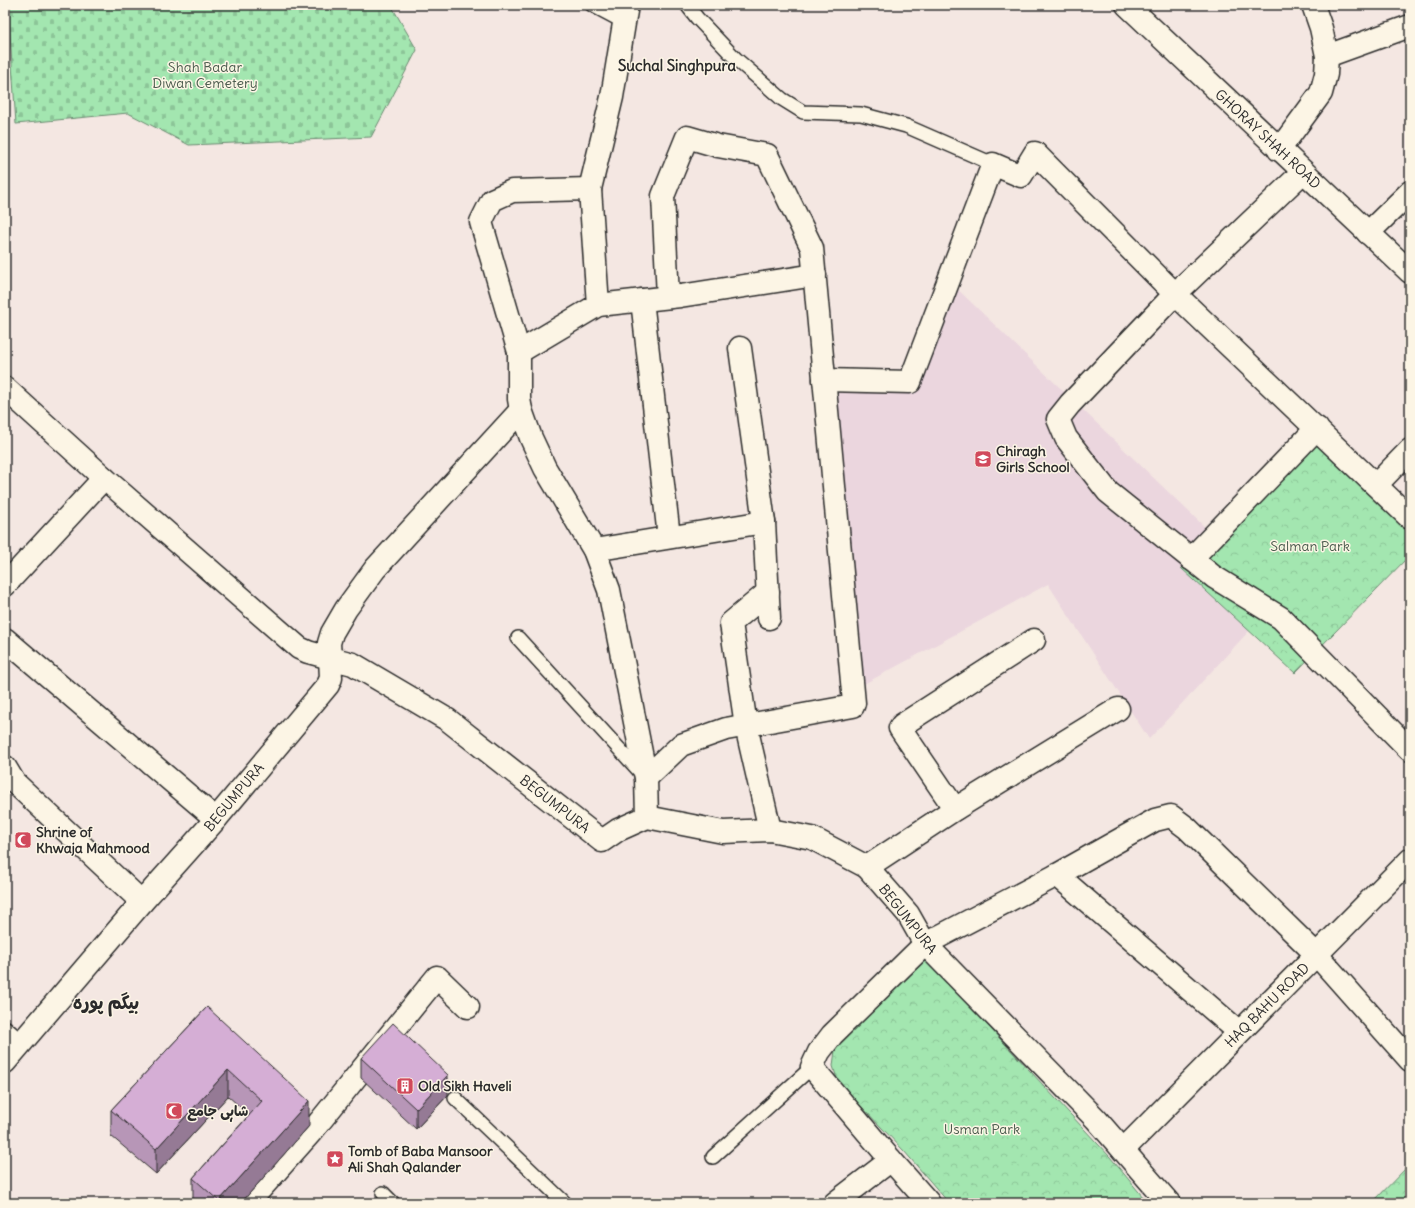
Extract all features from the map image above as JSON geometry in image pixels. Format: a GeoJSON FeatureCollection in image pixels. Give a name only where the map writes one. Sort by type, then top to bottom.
{"type":"FeatureCollection","features":[{"type":"Feature","properties":{"kind":"street","name":"GHORAY SHAH ROAD"},"geometry":{"type":"LineString","coordinates":[[1127,5],[1410,272]]}},
{"type":"Feature","properties":{"kind":"street"},"geometry":{"type":"LineString","coordinates":[[1279,150],[1321,93],[1326,74],[1327,56],[1321,28],[1313,5]]}},
{"type":"Feature","properties":{"kind":"street"},"geometry":{"type":"LineString","coordinates":[[598,305],[590,189],[612,97],[626,13]]}},
{"type":"Feature","properties":{"kind":"street"},"geometry":{"type":"LineString","coordinates":[[1327,56],[1410,26]]}},
{"type":"Feature","properties":{"kind":"street"},"geometry":{"type":"LineString","coordinates":[[646,778],[681,745],[726,729],[854,706],[812,248],[767,155],[718,146],[687,137],[663,196],[668,297]]}},
{"type":"Feature","properties":{"kind":"street"},"geometry":{"type":"LineString","coordinates":[[824,380],[910,382],[993,164],[1021,176],[1035,153],[1175,294],[1410,518]]}},
{"type":"Feature","properties":{"kind":"street"},"geometry":{"type":"LineString","coordinates":[[1303,172],[1175,294],[1070,404],[1058,419],[1066,438],[1108,492],[1214,577],[1281,618],[1410,750]]}},
{"type":"Feature","properties":{"kind":"street"},"geometry":{"type":"LineString","coordinates":[[590,189],[512,191],[492,200],[482,222],[519,352],[519,399],[521,410],[531,438],[545,468],[594,550],[610,590],[646,778],[647,817]]}},
{"type":"Feature","properties":{"kind":"street"},"geometry":{"type":"LineString","coordinates":[[1368,233],[1410,192]]}},
{"type":"Feature","properties":{"kind":"street"},"geometry":{"type":"LineString","coordinates":[[519,352],[598,305],[668,297],[815,275]]}},
{"type":"Feature","properties":{"kind":"street"},"geometry":{"type":"LineString","coordinates":[[642,300],[669,537]]}},
{"type":"Feature","properties":{"kind":"street"},"geometry":{"type":"LineString","coordinates":[[740,348],[764,522],[769,618]]}},
{"type":"Feature","properties":{"kind":"street"},"geometry":{"type":"LineString","coordinates":[[5,388],[104,478],[299,648],[330,658],[329,643],[332,633],[346,609],[375,569],[521,410]]}},
{"type":"Feature","properties":{"kind":"street"},"geometry":{"type":"LineString","coordinates":[[1191,558],[1317,428]]}},
{"type":"Feature","properties":{"kind":"street"},"geometry":{"type":"LineString","coordinates":[[1376,484],[1410,450]]}},
{"type":"Feature","properties":{"kind":"street"},"geometry":{"type":"LineString","coordinates":[[5,584],[104,478]]}},
{"type":"Feature","properties":{"kind":"street"},"geometry":{"type":"LineString","coordinates":[[594,550],[764,522]]}},
{"type":"Feature","properties":{"kind":"street"},"geometry":{"type":"LineString","coordinates":[[768,592],[731,622],[746,726],[770,830]]}},
{"type":"Feature","properties":{"kind":"street"},"geometry":{"type":"LineString","coordinates":[[5,639],[216,820]]}},
{"type":"Feature","properties":{"kind":"street"},"geometry":{"type":"LineString","coordinates":[[955,809],[900,728],[902,725],[1034,640]]}},
{"type":"Feature","properties":{"kind":"street","name":"BEGUMPURA"},"geometry":{"type":"LineString","coordinates":[[5,1062],[142,902],[216,820],[328,686],[331,678],[330,658],[353,664],[448,720],[602,841],[618,830],[647,817],[723,832],[770,830],[812,838],[867,866],[908,914],[925,944],[1090,1114],[1169,1203]]}},
{"type":"Feature","properties":{"kind":"street"},"geometry":{"type":"LineString","coordinates":[[867,866],[955,809],[1118,709]]}},
{"type":"Feature","properties":{"kind":"street"},"geometry":{"type":"LineString","coordinates":[[5,767],[14,782],[142,902]]}},
{"type":"Feature","properties":{"kind":"street"},"geometry":{"type":"LineString","coordinates":[[929,1203],[812,1067],[819,1052],[832,1035],[925,944],[1057,875],[1155,820],[1171,816],[1187,828],[1316,954],[1410,1060]]}},
{"type":"Feature","properties":{"kind":"street","name":"HAQ BAHU ROAD"},"geometry":{"type":"LineString","coordinates":[[1123,1150],[1410,860]]}},
{"type":"Feature","properties":{"kind":"street"},"geometry":{"type":"LineString","coordinates":[[1057,875],[1239,1032]]}},
{"type":"Feature","properties":{"kind":"street"},"geometry":{"type":"LineString","coordinates":[[248,1203],[313,1130],[437,977],[468,1007]]}},
{"type":"Feature","properties":{"kind":"street"},"geometry":{"type":"LineString","coordinates":[[835,1203],[891,1160]]}},
{"type":"Feature","properties":{"kind":"lane"},"geometry":{"type":"LineString","coordinates":[[592,5],[626,13]]}},
{"type":"Feature","properties":{"kind":"lane"},"geometry":{"type":"LineString","coordinates":[[687,5],[736,59],[782,98],[803,112],[861,114],[906,126],[993,164]]}},
{"type":"Feature","properties":{"kind":"lane"},"geometry":{"type":"LineString","coordinates":[[518,638],[646,778]]}},
{"type":"Feature","properties":{"kind":"lane"},"geometry":{"type":"LineString","coordinates":[[5,1027],[22,1042]]}},
{"type":"Feature","properties":{"kind":"lane"},"geometry":{"type":"LineString","coordinates":[[713,1157],[812,1067]]}},
{"type":"Feature","properties":{"kind":"lane"},"geometry":{"type":"LineString","coordinates":[[455,1098],[565,1203]]}},
{"type":"Feature","properties":{"kind":"lane"},"geometry":{"type":"LineString","coordinates":[[383,1193],[393,1203]]}},
{"type":"Feature","properties":{"kind":"shaded area","name":"Chiragh Girls School"},"geometry":{"type":"Polygon","coordinates":[[[949,281],[1213,535],[1249,631],[1149,739],[1048,584],[853,690],[824,380],[910,382],[949,281]]]}},
{"type":"Feature","properties":{"kind":"green space","name":"Shah Badar Diwan Cemetery"},"geometry":{"type":"Polygon","coordinates":[[[8,5],[391,5],[417,50],[371,137],[189,145],[128,113],[16,124],[8,5]]]}},
{"type":"Feature","properties":{"kind":"green space","name":"Salman Park"},"geometry":{"type":"Polygon","coordinates":[[[1317,428],[1410,518],[1410,555],[1295,673],[1181,568],[1317,428]]]}},
{"type":"Feature","properties":{"kind":"green space","name":"Usman Park"},"geometry":{"type":"Polygon","coordinates":[[[925,958],[1110,1157],[1148,1203],[949,1203],[904,1151],[838,1082],[833,1066],[835,1050],[846,1034],[925,958]]]}},
{"type":"Feature","properties":{"kind":"green space"},"geometry":{"type":"Polygon","coordinates":[[[1410,1164],[1410,1203],[1372,1203],[1410,1164]]]}},
{"type":"Feature","properties":{"kind":"building"},"geometry":{"type":"Polygon","coordinates":[[[207,1007],[309,1101],[219,1201],[193,1178],[262,1101],[228,1070],[156,1149],[111,1110],[207,1007]]]}},
{"type":"Feature","properties":{"kind":"building"},"geometry":{"type":"Polygon","coordinates":[[[393,1023],[448,1075],[416,1109],[361,1058],[393,1023]]]}},
{"type":"Feature","properties":{"kind":"place","name":"Chiragh Girls School"},"geometry":{"type":"Point","coordinates":[983,459]}},
{"type":"Feature","properties":{"kind":"place","name":"Shrine of Khwaja Mahmood"},"geometry":{"type":"Point","coordinates":[23,840]}},
{"type":"Feature","properties":{"kind":"place","name":"Old Sikh Haveli"},"geometry":{"type":"Point","coordinates":[405,1086]}},
{"type":"Feature","properties":{"kind":"place","name":"شاہی جامع"},"geometry":{"type":"Point","coordinates":[174,1111]}},
{"type":"Feature","properties":{"kind":"place","name":"Tomb of Baba Mansoor Ali Shah Qalander"},"geometry":{"type":"Point","coordinates":[335,1159]}},
{"type":"Feature","properties":{"kind":"district","name":"Suchal Singhpura"},"geometry":{"type":"Point","coordinates":[677,66]}},
{"type":"Feature","properties":{"kind":"district","name":"بیگم پورہ"},"geometry":{"type":"Point","coordinates":[106,1003]}}]}
